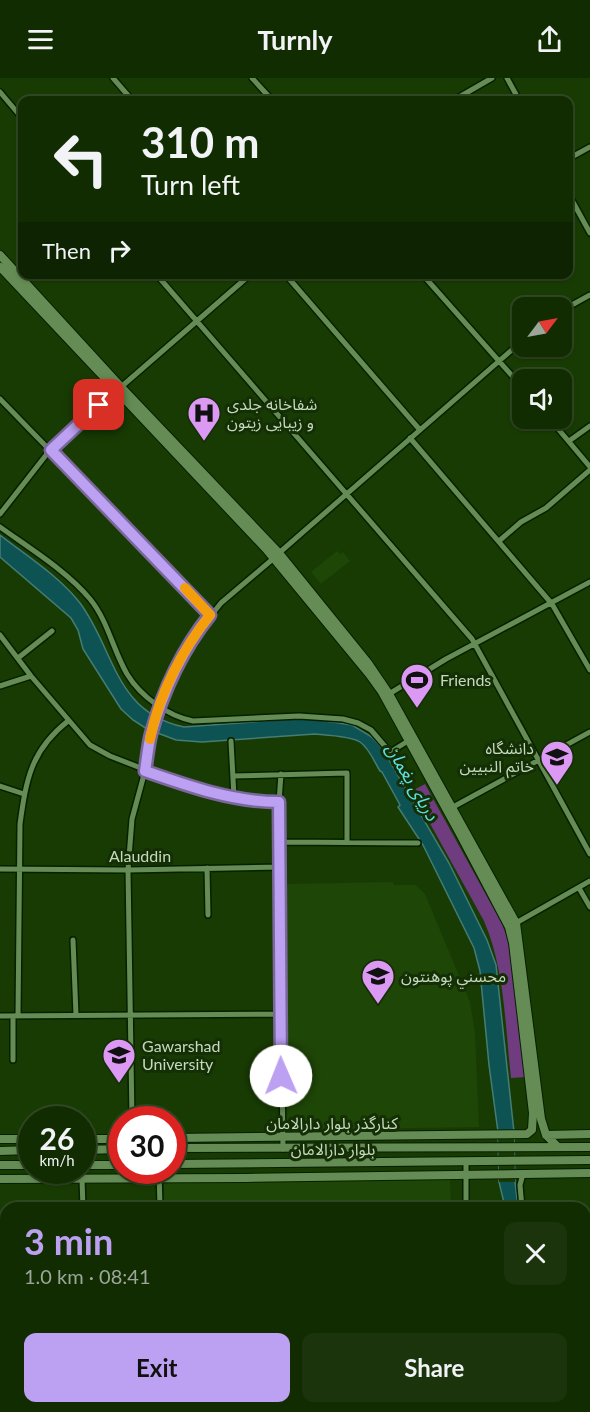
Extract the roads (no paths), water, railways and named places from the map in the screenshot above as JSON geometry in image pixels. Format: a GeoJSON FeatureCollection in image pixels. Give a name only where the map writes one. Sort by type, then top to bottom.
{"type":"FeatureCollection","features":[{"type":"Feature","properties":{"kind":"main road"},"geometry":{"type":"LineString","coordinates":[[0,255],[18,276]]}},
{"type":"Feature","properties":{"kind":"main road"},"geometry":{"type":"LineString","coordinates":[[0,267],[83,351],[276,555],[368,663],[389,694],[435,781]]}},
{"type":"Feature","properties":{"kind":"main road"},"geometry":{"type":"LineString","coordinates":[[21,279],[83,351]]}},
{"type":"Feature","properties":{"kind":"main road"},"geometry":{"type":"LineString","coordinates":[[276,555],[382,692],[408,741],[453,807],[516,923],[540,1112],[546,1135],[558,1147],[590,1146]]}},
{"type":"Feature","properties":{"kind":"main road","name":"کنارگذر بلوار دارالامان"},"geometry":{"type":"LineString","coordinates":[[186,1138],[528,1134],[533,1126],[513,943],[502,913],[435,781]]}},
{"type":"Feature","properties":{"kind":"main road"},"geometry":{"type":"LineString","coordinates":[[546,1135],[590,1134]]}},
{"type":"Feature","properties":{"kind":"main road"},"geometry":{"type":"LineString","coordinates":[[466,1136],[466,1147]]}},
{"type":"Feature","properties":{"kind":"main road"},"geometry":{"type":"LineString","coordinates":[[190,1138],[191,1148]]}},
{"type":"Feature","properties":{"kind":"main road"},"geometry":{"type":"LineString","coordinates":[[0,1139],[18,1139]]}},
{"type":"Feature","properties":{"kind":"main road","name":"بلوار دارالامان"},"geometry":{"type":"LineString","coordinates":[[186,1148],[558,1147]]}},
{"type":"Feature","properties":{"kind":"main road"},"geometry":{"type":"LineString","coordinates":[[580,1147],[580,1160],[590,1160]]}},
{"type":"Feature","properties":{"kind":"main road"},"geometry":{"type":"LineString","coordinates":[[414,1148],[414,1162]]}},
{"type":"Feature","properties":{"kind":"main road"},"geometry":{"type":"LineString","coordinates":[[0,1151],[18,1150]]}},
{"type":"Feature","properties":{"kind":"main road","name":"بلوار دارالامان"},"geometry":{"type":"LineString","coordinates":[[186,1164],[580,1160]]}},
{"type":"Feature","properties":{"kind":"main road"},"geometry":{"type":"LineString","coordinates":[[0,1165],[18,1165]]}},
{"type":"Feature","properties":{"kind":"main road"},"geometry":{"type":"LineString","coordinates":[[186,1174],[590,1173]]}},
{"type":"Feature","properties":{"kind":"main road"},"geometry":{"type":"LineString","coordinates":[[0,1179],[18,1179]]}},
{"type":"Feature","properties":{"kind":"street"},"geometry":{"type":"LineString","coordinates":[[113,78],[129,96]]}},
{"type":"Feature","properties":{"kind":"street"},"geometry":{"type":"LineString","coordinates":[[252,78],[268,96]]}},
{"type":"Feature","properties":{"kind":"street"},"geometry":{"type":"LineString","coordinates":[[461,96],[492,78]]}},
{"type":"Feature","properties":{"kind":"street"},"geometry":{"type":"LineString","coordinates":[[507,78],[517,96]]}},
{"type":"Feature","properties":{"kind":"street"},"geometry":{"type":"LineString","coordinates":[[0,92],[18,113]]}},
{"type":"Feature","properties":{"kind":"street"},"geometry":{"type":"LineString","coordinates":[[573,156],[590,147]]}},
{"type":"Feature","properties":{"kind":"street"},"geometry":{"type":"LineString","coordinates":[[573,202],[590,233]]}},
{"type":"Feature","properties":{"kind":"street"},"geometry":{"type":"LineString","coordinates":[[160,279],[476,644],[590,854]]}},
{"type":"Feature","properties":{"kind":"street"},"geometry":{"type":"LineString","coordinates":[[0,514],[51,450],[118,388],[245,279]]}},
{"type":"Feature","properties":{"kind":"street"},"geometry":{"type":"LineString","coordinates":[[289,279],[420,430]]}},
{"type":"Feature","properties":{"kind":"street"},"geometry":{"type":"LineString","coordinates":[[426,279],[512,376]]}},
{"type":"Feature","properties":{"kind":"street"},"geometry":{"type":"LineString","coordinates":[[572,305],[590,295]]}},
{"type":"Feature","properties":{"kind":"street"},"geometry":{"type":"LineString","coordinates":[[132,1106],[128,870],[132,819],[159,708],[179,662],[193,638],[221,603],[512,350]]}},
{"type":"Feature","properties":{"kind":"street"},"geometry":{"type":"LineString","coordinates":[[0,399],[210,615]]}},
{"type":"Feature","properties":{"kind":"street"},"geometry":{"type":"LineString","coordinates":[[569,441],[590,426]]}},
{"type":"Feature","properties":{"kind":"street"},"geometry":{"type":"LineString","coordinates":[[499,541],[521,522],[546,508],[590,468],[559,429]]}},
{"type":"Feature","properties":{"kind":"street"},"geometry":{"type":"LineString","coordinates":[[410,438],[552,604],[590,670]]}},
{"type":"Feature","properties":{"kind":"street"},"geometry":{"type":"LineString","coordinates":[[0,527],[75,583],[91,600],[128,675],[159,708],[180,718],[193,721],[299,716],[343,719],[371,730],[389,751],[408,741]]}},
{"type":"Feature","properties":{"kind":"street"},"geometry":{"type":"LineString","coordinates":[[389,694],[446,659],[590,582]]}},
{"type":"Feature","properties":{"kind":"street"},"geometry":{"type":"LineString","coordinates":[[18,658],[52,632]]}},
{"type":"Feature","properties":{"kind":"street"},"geometry":{"type":"LineString","coordinates":[[0,634],[31,676],[90,745],[145,771],[182,784],[260,802],[279,802]]}},
{"type":"Feature","properties":{"kind":"street"},"geometry":{"type":"LineString","coordinates":[[0,686],[31,676]]}},
{"type":"Feature","properties":{"kind":"street"},"geometry":{"type":"LineString","coordinates":[[13,1060],[20,824],[24,794],[39,751],[55,731],[68,721]]}},
{"type":"Feature","properties":{"kind":"street"},"geometry":{"type":"LineString","coordinates":[[453,807],[590,732]]}},
{"type":"Feature","properties":{"kind":"street"},"geometry":{"type":"LineString","coordinates":[[231,741],[234,797]]}},
{"type":"Feature","properties":{"kind":"street"},"geometry":{"type":"LineString","coordinates":[[233,776],[347,773],[347,842]]}},
{"type":"Feature","properties":{"kind":"street"},"geometry":{"type":"LineString","coordinates":[[281,774],[279,802],[280,1014],[283,1149]]}},
{"type":"Feature","properties":{"kind":"street"},"geometry":{"type":"LineString","coordinates":[[0,786],[24,794]]}},
{"type":"Feature","properties":{"kind":"street"},"geometry":{"type":"LineString","coordinates":[[280,842],[418,843]]}},
{"type":"Feature","properties":{"kind":"street","name":"Alauddin"},"geometry":{"type":"LineString","coordinates":[[0,869],[128,870],[280,867]]}},
{"type":"Feature","properties":{"kind":"street"},"geometry":{"type":"LineString","coordinates":[[207,868],[208,915]]}},
{"type":"Feature","properties":{"kind":"street"},"geometry":{"type":"LineString","coordinates":[[516,923],[590,881]]}},
{"type":"Feature","properties":{"kind":"street"},"geometry":{"type":"LineString","coordinates":[[579,888],[590,907]]}},
{"type":"Feature","properties":{"kind":"street"},"geometry":{"type":"LineString","coordinates":[[74,939],[76,1015]]}},
{"type":"Feature","properties":{"kind":"street"},"geometry":{"type":"LineString","coordinates":[[0,1016],[280,1014]]}},
{"type":"Feature","properties":{"kind":"street"},"geometry":{"type":"LineString","coordinates":[[466,1162],[466,1202]]}},
{"type":"Feature","properties":{"kind":"street"},"geometry":{"type":"LineString","coordinates":[[519,1174],[521,1202]]}},
{"type":"Feature","properties":{"kind":"street"},"geometry":{"type":"LineString","coordinates":[[82,1184],[82,1202]]}},
{"type":"Feature","properties":{"kind":"street"},"geometry":{"type":"LineString","coordinates":[[159,1184],[160,1202]]}},
{"type":"Feature","properties":{"kind":"water"},"geometry":{"type":"Polygon","coordinates":[[[0,535],[72,593],[92,621],[119,677],[130,694],[143,708],[161,719],[184,727],[306,718],[352,725],[372,737],[382,748],[449,863],[487,940],[496,965],[514,1132],[517,1202],[504,1202],[499,1182],[498,1132],[480,971],[474,948],[423,845],[398,807],[400,805],[366,748],[356,740],[315,734],[202,742],[176,740],[147,729],[121,709],[83,649],[78,630],[71,618],[0,557],[0,535]]]}},
{"type":"Feature","properties":{"kind":"place","name":"شفاخانه جلدی و زیبایی زیتون"},"geometry":{"type":"Point","coordinates":[204,442]}},
{"type":"Feature","properties":{"kind":"place","name":"Friends"},"geometry":{"type":"Point","coordinates":[417,709]}},
{"type":"Feature","properties":{"kind":"place","name":"دانشگاه خاتم النبیین"},"geometry":{"type":"Point","coordinates":[557,786]}},
{"type":"Feature","properties":{"kind":"place","name":"محسني پوهنتون"},"geometry":{"type":"Point","coordinates":[378,1005]}},
{"type":"Feature","properties":{"kind":"place","name":"Gawarshad University"},"geometry":{"type":"Point","coordinates":[119,1084]}},
{"type":"Feature","properties":{"kind":"water label","name":"دریای پغمان"},"geometry":{"type":"Point","coordinates":[412,782]}}]}
